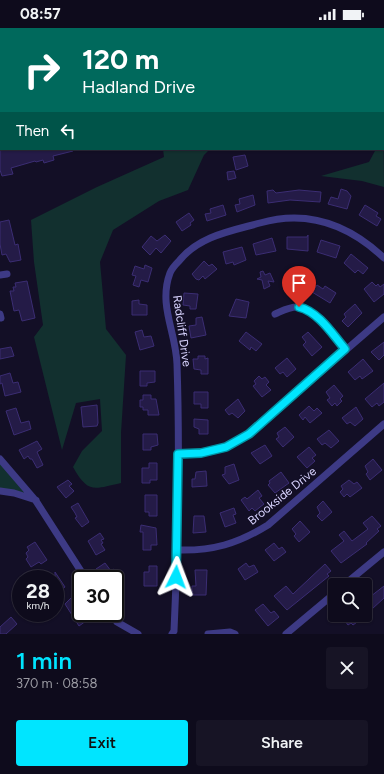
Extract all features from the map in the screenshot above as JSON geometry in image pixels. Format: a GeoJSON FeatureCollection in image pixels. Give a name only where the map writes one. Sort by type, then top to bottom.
{"type":"FeatureCollection","features":[{"type":"Feature","properties":{"kind":"street","name":"Radcliff Drive"},"geometry":{"type":"LineString","coordinates":[[172,634],[174,631],[177,550],[178,454],[177,362],[175,345],[166,313],[165,294],[171,271],[186,252],[205,239],[264,222],[290,218],[313,220],[331,224],[350,231],[368,243],[384,258]]}},
{"type":"Feature","properties":{"kind":"street"},"geometry":{"type":"LineString","coordinates":[[275,314],[292,308],[306,309],[323,323],[345,349]]}},
{"type":"Feature","properties":{"kind":"street"},"geometry":{"type":"LineString","coordinates":[[178,454],[201,453],[226,447],[249,434],[345,349],[384,317]]}},
{"type":"Feature","properties":{"kind":"street","name":"Brookside Drive"},"geometry":{"type":"LineString","coordinates":[[177,550],[202,550],[226,546],[248,538],[268,525],[384,424]]}},
{"type":"Feature","properties":{"kind":"street"},"geometry":{"type":"LineString","coordinates":[[0,459],[36,500],[80,570]]}},
{"type":"Feature","properties":{"kind":"street"},"geometry":{"type":"LineString","coordinates":[[0,491],[14,493],[36,500]]}},
{"type":"Feature","properties":{"kind":"street"},"geometry":{"type":"LineString","coordinates":[[352,578],[384,552]]}},
{"type":"Feature","properties":{"kind":"street"},"geometry":{"type":"LineString","coordinates":[[286,634],[328,599]]}},
{"type":"Feature","properties":{"kind":"street"},"geometry":{"type":"LineString","coordinates":[[119,622],[138,634]]}},
{"type":"Feature","properties":{"kind":"street"},"geometry":{"type":"LineString","coordinates":[[208,634],[230,632],[235,634]]}},
{"type":"Feature","properties":{"kind":"green space"},"geometry":{"type":"Polygon","coordinates":[[[163,150],[209,150],[204,155],[188,190],[159,201],[113,230],[100,262],[106,329],[126,355],[121,433],[121,483],[98,488],[92,487],[83,482],[73,467],[82,451],[102,431],[100,399],[76,403],[62,450],[34,337],[43,325],[34,262],[31,220],[97,187],[164,157],[163,150]]]}},
{"type":"Feature","properties":{"kind":"green space"},"geometry":{"type":"Polygon","coordinates":[[[375,150],[384,150],[384,187],[362,181],[321,176],[369,162],[375,150]]]}},
{"type":"Feature","properties":{"kind":"green space"},"geometry":{"type":"Polygon","coordinates":[[[0,461],[29,495],[0,488],[0,461]]]}},
{"type":"Feature","properties":{"kind":"building"},"geometry":{"type":"Polygon","coordinates":[[[0,150],[73,150],[53,156],[54,160],[44,163],[43,160],[35,161],[11,168],[13,174],[2,176],[0,170],[0,150]]]}},
{"type":"Feature","properties":{"kind":"building"},"geometry":{"type":"Polygon","coordinates":[[[245,155],[248,166],[236,170],[233,157],[245,155]]]}},
{"type":"Feature","properties":{"kind":"building"},"geometry":{"type":"Polygon","coordinates":[[[234,171],[236,178],[228,180],[227,172],[234,171]]]}},
{"type":"Feature","properties":{"kind":"building"},"geometry":{"type":"Polygon","coordinates":[[[341,189],[347,191],[351,196],[347,209],[328,204],[331,197],[338,199],[341,189]]]}},
{"type":"Feature","properties":{"kind":"building"},"geometry":{"type":"Polygon","coordinates":[[[273,190],[276,193],[299,190],[321,192],[320,202],[290,200],[268,203],[267,191],[273,190]]]}},
{"type":"Feature","properties":{"kind":"building"},"geometry":{"type":"Polygon","coordinates":[[[253,195],[255,205],[237,212],[235,205],[240,204],[239,199],[253,195]]]}},
{"type":"Feature","properties":{"kind":"building"},"geometry":{"type":"Polygon","coordinates":[[[223,205],[226,215],[207,221],[205,214],[211,213],[210,209],[223,205]]]}},
{"type":"Feature","properties":{"kind":"building"},"geometry":{"type":"Polygon","coordinates":[[[365,205],[378,213],[376,216],[381,219],[377,226],[359,215],[365,205]]]}},
{"type":"Feature","properties":{"kind":"building"},"geometry":{"type":"Polygon","coordinates":[[[189,213],[194,220],[190,223],[191,225],[182,231],[176,222],[189,213]]]}},
{"type":"Feature","properties":{"kind":"building"},"geometry":{"type":"Polygon","coordinates":[[[9,220],[15,245],[18,244],[21,260],[10,262],[6,254],[2,255],[0,244],[0,222],[9,220]]]}},
{"type":"Feature","properties":{"kind":"building"},"geometry":{"type":"Polygon","coordinates":[[[165,235],[171,241],[161,253],[156,248],[150,255],[142,247],[151,236],[157,241],[165,235]]]}},
{"type":"Feature","properties":{"kind":"building"},"geometry":{"type":"Polygon","coordinates":[[[308,235],[308,251],[287,249],[287,237],[307,237],[308,235]]]}},
{"type":"Feature","properties":{"kind":"building"},"geometry":{"type":"Polygon","coordinates":[[[272,238],[276,251],[256,255],[253,244],[272,238]]]}},
{"type":"Feature","properties":{"kind":"building"},"geometry":{"type":"Polygon","coordinates":[[[321,240],[340,246],[336,258],[317,252],[321,240]]]}},
{"type":"Feature","properties":{"kind":"building"},"geometry":{"type":"Polygon","coordinates":[[[242,247],[246,260],[234,265],[233,262],[226,264],[223,252],[242,247]]]}},
{"type":"Feature","properties":{"kind":"building"},"geometry":{"type":"Polygon","coordinates":[[[351,254],[368,268],[363,274],[358,270],[355,273],[344,263],[351,254]]]}},
{"type":"Feature","properties":{"kind":"building"},"geometry":{"type":"Polygon","coordinates":[[[204,261],[209,266],[212,264],[217,269],[205,279],[203,276],[199,280],[196,279],[192,274],[204,261]]]}},
{"type":"Feature","properties":{"kind":"building"},"geometry":{"type":"Polygon","coordinates":[[[145,265],[152,268],[148,282],[141,280],[139,287],[133,285],[136,276],[132,275],[135,266],[144,269],[145,265]]]}},
{"type":"Feature","properties":{"kind":"building"},"geometry":{"type":"Polygon","coordinates":[[[263,271],[265,275],[270,273],[274,282],[268,281],[270,286],[264,289],[262,280],[257,279],[261,277],[260,272],[263,271]]]}},
{"type":"Feature","properties":{"kind":"building"},"geometry":{"type":"Polygon","coordinates":[[[291,273],[305,276],[302,287],[286,285],[287,276],[290,277],[291,273]]]}},
{"type":"Feature","properties":{"kind":"building"},"geometry":{"type":"Polygon","coordinates":[[[27,281],[35,318],[22,321],[19,310],[14,311],[10,291],[14,291],[13,287],[16,287],[15,283],[27,281]]]}},
{"type":"Feature","properties":{"kind":"building"},"geometry":{"type":"Polygon","coordinates":[[[372,282],[376,286],[378,284],[380,287],[384,284],[384,294],[374,302],[364,289],[372,282]]]}},
{"type":"Feature","properties":{"kind":"building"},"geometry":{"type":"Polygon","coordinates":[[[317,285],[323,289],[325,286],[336,293],[330,303],[312,292],[317,285]]]}},
{"type":"Feature","properties":{"kind":"building"},"geometry":{"type":"Polygon","coordinates":[[[184,293],[198,294],[196,309],[190,309],[190,306],[183,305],[184,293]]]}},
{"type":"Feature","properties":{"kind":"building"},"geometry":{"type":"Polygon","coordinates":[[[236,299],[249,302],[246,318],[229,316],[236,299]]]}},
{"type":"Feature","properties":{"kind":"building"},"geometry":{"type":"Polygon","coordinates":[[[139,300],[139,304],[147,305],[147,315],[132,315],[132,301],[139,300]]]}},
{"type":"Feature","properties":{"kind":"building"},"geometry":{"type":"Polygon","coordinates":[[[355,304],[362,313],[348,327],[342,321],[346,317],[344,314],[355,304]]]}},
{"type":"Feature","properties":{"kind":"building"},"geometry":{"type":"Polygon","coordinates":[[[202,317],[206,335],[191,338],[189,326],[196,325],[196,318],[202,317]]]}},
{"type":"Feature","properties":{"kind":"building"},"geometry":{"type":"Polygon","coordinates":[[[142,330],[144,337],[151,336],[154,346],[140,350],[135,332],[142,330]]]}},
{"type":"Feature","properties":{"kind":"building"},"geometry":{"type":"Polygon","coordinates":[[[246,332],[262,344],[256,351],[251,347],[250,350],[239,341],[246,332]]]}},
{"type":"Feature","properties":{"kind":"building"},"geometry":{"type":"Polygon","coordinates":[[[308,332],[322,347],[312,356],[303,345],[306,342],[302,337],[308,332]]]}},
{"type":"Feature","properties":{"kind":"building"},"geometry":{"type":"Polygon","coordinates":[[[384,342],[384,355],[379,360],[371,352],[384,342]]]}},
{"type":"Feature","properties":{"kind":"building"},"geometry":{"type":"Polygon","coordinates":[[[11,347],[14,356],[0,359],[0,349],[11,347]]]}},
{"type":"Feature","properties":{"kind":"building"},"geometry":{"type":"Polygon","coordinates":[[[198,356],[205,356],[205,359],[208,358],[208,374],[201,374],[201,370],[194,369],[193,359],[198,359],[198,356]]]}},
{"type":"Feature","properties":{"kind":"building"},"geometry":{"type":"Polygon","coordinates":[[[287,358],[296,369],[287,377],[283,372],[280,374],[275,368],[287,358]]]}},
{"type":"Feature","properties":{"kind":"building"},"geometry":{"type":"Polygon","coordinates":[[[363,359],[373,371],[362,379],[360,376],[355,380],[348,372],[363,359]]]}},
{"type":"Feature","properties":{"kind":"building"},"geometry":{"type":"Polygon","coordinates":[[[140,371],[155,371],[155,382],[147,383],[147,386],[140,386],[140,371]]]}},
{"type":"Feature","properties":{"kind":"building"},"geometry":{"type":"Polygon","coordinates":[[[10,373],[13,383],[18,382],[21,392],[5,396],[2,383],[0,384],[0,376],[10,373]]]}},
{"type":"Feature","properties":{"kind":"building"},"geometry":{"type":"Polygon","coordinates":[[[259,376],[262,379],[265,377],[269,382],[266,385],[271,390],[262,397],[253,386],[256,384],[254,381],[259,376]]]}},
{"type":"Feature","properties":{"kind":"building"},"geometry":{"type":"Polygon","coordinates":[[[384,383],[384,402],[379,406],[377,403],[372,407],[365,399],[384,383]]]}},
{"type":"Feature","properties":{"kind":"building"},"geometry":{"type":"Polygon","coordinates":[[[334,385],[343,396],[340,399],[342,401],[337,406],[335,403],[332,406],[327,400],[330,398],[326,392],[334,385]]]}},
{"type":"Feature","properties":{"kind":"building"},"geometry":{"type":"Polygon","coordinates":[[[194,392],[208,392],[208,408],[201,408],[201,404],[194,404],[194,392]]]}},
{"type":"Feature","properties":{"kind":"building"},"geometry":{"type":"Polygon","coordinates":[[[143,395],[151,395],[151,399],[156,399],[159,415],[148,415],[148,410],[143,410],[143,407],[140,407],[140,400],[143,400],[143,395]]]}},
{"type":"Feature","properties":{"kind":"building"},"geometry":{"type":"Polygon","coordinates":[[[238,399],[245,411],[238,418],[232,413],[229,415],[225,410],[238,399]]]}},
{"type":"Feature","properties":{"kind":"building"},"geometry":{"type":"Polygon","coordinates":[[[97,405],[97,426],[83,427],[81,407],[97,405]]]}},
{"type":"Feature","properties":{"kind":"building"},"geometry":{"type":"Polygon","coordinates":[[[309,406],[314,411],[317,408],[322,413],[310,423],[305,417],[303,420],[299,415],[309,406]]]}},
{"type":"Feature","properties":{"kind":"building"},"geometry":{"type":"Polygon","coordinates":[[[356,407],[363,419],[355,426],[350,422],[347,424],[342,418],[356,407]]]}},
{"type":"Feature","properties":{"kind":"building"},"geometry":{"type":"Polygon","coordinates":[[[16,408],[21,423],[29,421],[31,429],[14,435],[6,411],[16,408]]]}},
{"type":"Feature","properties":{"kind":"building"},"geometry":{"type":"Polygon","coordinates":[[[194,419],[208,420],[208,434],[199,434],[199,429],[194,427],[194,419]]]}},
{"type":"Feature","properties":{"kind":"building"},"geometry":{"type":"Polygon","coordinates":[[[285,427],[294,437],[283,447],[276,439],[279,437],[277,433],[285,427]]]}},
{"type":"Feature","properties":{"kind":"building"},"geometry":{"type":"Polygon","coordinates":[[[329,430],[339,441],[331,448],[325,443],[322,445],[317,439],[329,430]]]}},
{"type":"Feature","properties":{"kind":"building"},"geometry":{"type":"Polygon","coordinates":[[[143,434],[157,434],[158,445],[151,447],[151,450],[143,450],[143,434]]]}},
{"type":"Feature","properties":{"kind":"building"},"geometry":{"type":"Polygon","coordinates":[[[37,441],[42,449],[37,452],[43,465],[37,468],[32,459],[28,456],[24,459],[19,450],[37,441]]]}},
{"type":"Feature","properties":{"kind":"building"},"geometry":{"type":"Polygon","coordinates":[[[265,445],[272,456],[260,464],[251,453],[265,445]]]}},
{"type":"Feature","properties":{"kind":"building"},"geometry":{"type":"Polygon","coordinates":[[[309,447],[316,455],[312,458],[315,461],[307,468],[297,457],[309,447]]]}},
{"type":"Feature","properties":{"kind":"building"},"geometry":{"type":"Polygon","coordinates":[[[373,459],[382,470],[370,480],[366,474],[368,472],[365,466],[373,459]]]}},
{"type":"Feature","properties":{"kind":"building"},"geometry":{"type":"Polygon","coordinates":[[[149,463],[157,463],[157,480],[150,480],[150,483],[142,483],[142,468],[149,468],[149,463]]]}},
{"type":"Feature","properties":{"kind":"building"},"geometry":{"type":"Polygon","coordinates":[[[234,464],[239,480],[229,484],[222,475],[225,474],[225,467],[234,464]]]}},
{"type":"Feature","properties":{"kind":"building"},"geometry":{"type":"Polygon","coordinates":[[[206,471],[207,486],[192,487],[192,479],[195,479],[196,472],[206,471]]]}},
{"type":"Feature","properties":{"kind":"building"},"geometry":{"type":"Polygon","coordinates":[[[281,472],[289,483],[275,493],[268,485],[270,483],[269,481],[281,472]]]}},
{"type":"Feature","properties":{"kind":"building"},"geometry":{"type":"Polygon","coordinates":[[[68,480],[72,484],[69,486],[74,491],[66,498],[57,487],[68,480]]]}},
{"type":"Feature","properties":{"kind":"building"},"geometry":{"type":"Polygon","coordinates":[[[349,480],[354,484],[357,482],[362,488],[350,497],[347,494],[344,497],[340,492],[343,489],[341,486],[349,480]]]}},
{"type":"Feature","properties":{"kind":"building"},"geometry":{"type":"Polygon","coordinates":[[[258,490],[262,496],[259,498],[264,504],[255,511],[252,508],[249,511],[241,500],[245,497],[247,499],[258,490]]]}},
{"type":"Feature","properties":{"kind":"building"},"geometry":{"type":"Polygon","coordinates":[[[145,495],[157,495],[157,516],[149,516],[149,512],[145,512],[145,495]]]}},
{"type":"Feature","properties":{"kind":"building"},"geometry":{"type":"Polygon","coordinates":[[[323,501],[332,512],[322,521],[317,516],[320,513],[317,507],[323,501]]]}},
{"type":"Feature","properties":{"kind":"building"},"geometry":{"type":"Polygon","coordinates":[[[78,503],[89,522],[82,527],[75,518],[77,517],[71,507],[78,503]]]}},
{"type":"Feature","properties":{"kind":"building"},"geometry":{"type":"Polygon","coordinates":[[[234,508],[236,514],[233,515],[236,523],[225,527],[220,513],[234,508]]]}},
{"type":"Feature","properties":{"kind":"building"},"geometry":{"type":"Polygon","coordinates":[[[194,516],[204,516],[206,532],[193,533],[194,516]]]}},
{"type":"Feature","properties":{"kind":"building"},"geometry":{"type":"Polygon","coordinates":[[[372,516],[381,526],[377,529],[379,531],[366,543],[367,544],[341,563],[331,551],[344,541],[339,535],[344,531],[352,541],[368,529],[363,523],[372,516]]]}},
{"type":"Feature","properties":{"kind":"building"},"geometry":{"type":"Polygon","coordinates":[[[300,521],[310,532],[299,542],[294,536],[296,534],[292,529],[300,521]]]}},
{"type":"Feature","properties":{"kind":"building"},"geometry":{"type":"Polygon","coordinates":[[[141,525],[156,528],[157,545],[151,545],[151,550],[143,550],[143,532],[140,532],[141,525]]]}},
{"type":"Feature","properties":{"kind":"building"},"geometry":{"type":"Polygon","coordinates":[[[100,533],[104,539],[101,540],[103,543],[101,544],[105,550],[96,555],[88,541],[100,533]]]}},
{"type":"Feature","properties":{"kind":"building"},"geometry":{"type":"Polygon","coordinates":[[[35,542],[47,560],[41,564],[39,562],[31,567],[26,559],[28,557],[26,553],[29,550],[27,547],[35,542]]]}},
{"type":"Feature","properties":{"kind":"building"},"geometry":{"type":"Polygon","coordinates":[[[274,543],[279,549],[282,547],[286,552],[274,561],[265,550],[274,543]]]}},
{"type":"Feature","properties":{"kind":"building"},"geometry":{"type":"Polygon","coordinates":[[[105,563],[110,570],[96,570],[105,563]]]}},
{"type":"Feature","properties":{"kind":"building"},"geometry":{"type":"Polygon","coordinates":[[[246,563],[249,567],[254,565],[258,572],[245,580],[238,569],[246,563]]]}},
{"type":"Feature","properties":{"kind":"building"},"geometry":{"type":"Polygon","coordinates":[[[325,564],[331,571],[327,574],[329,576],[287,610],[274,596],[286,586],[293,594],[325,564]]]}},
{"type":"Feature","properties":{"kind":"building"},"geometry":{"type":"Polygon","coordinates":[[[149,566],[157,566],[157,586],[144,586],[144,572],[149,572],[149,566]]]}},
{"type":"Feature","properties":{"kind":"building"},"geometry":{"type":"Polygon","coordinates":[[[195,570],[207,570],[206,595],[192,595],[192,586],[196,586],[195,570]]]}},
{"type":"Feature","properties":{"kind":"building"},"geometry":{"type":"Polygon","coordinates":[[[384,586],[384,598],[372,609],[372,595],[384,586]]]}},
{"type":"Feature","properties":{"kind":"building"},"geometry":{"type":"Polygon","coordinates":[[[71,598],[72,615],[65,604],[71,598]]]}},
{"type":"Feature","properties":{"kind":"building"},"geometry":{"type":"Polygon","coordinates":[[[263,604],[271,613],[274,611],[279,617],[268,626],[255,610],[263,604]]]}},
{"type":"Feature","properties":{"kind":"building"},"geometry":{"type":"Polygon","coordinates":[[[11,617],[12,622],[15,622],[17,624],[6,634],[0,634],[0,627],[11,617]]]}},
{"type":"Feature","properties":{"kind":"building"},"geometry":{"type":"Polygon","coordinates":[[[76,622],[85,622],[79,626],[76,622]]]}},
{"type":"Feature","properties":{"kind":"building"},"geometry":{"type":"Polygon","coordinates":[[[346,622],[357,622],[353,625],[351,623],[348,625],[346,622]]]}},
{"type":"Feature","properties":{"kind":"route"},"geometry":{"type":"LineString","coordinates":[[176,577],[178,454],[201,453],[226,447],[249,434],[345,349],[319,320],[306,309],[299,307]]}}]}
